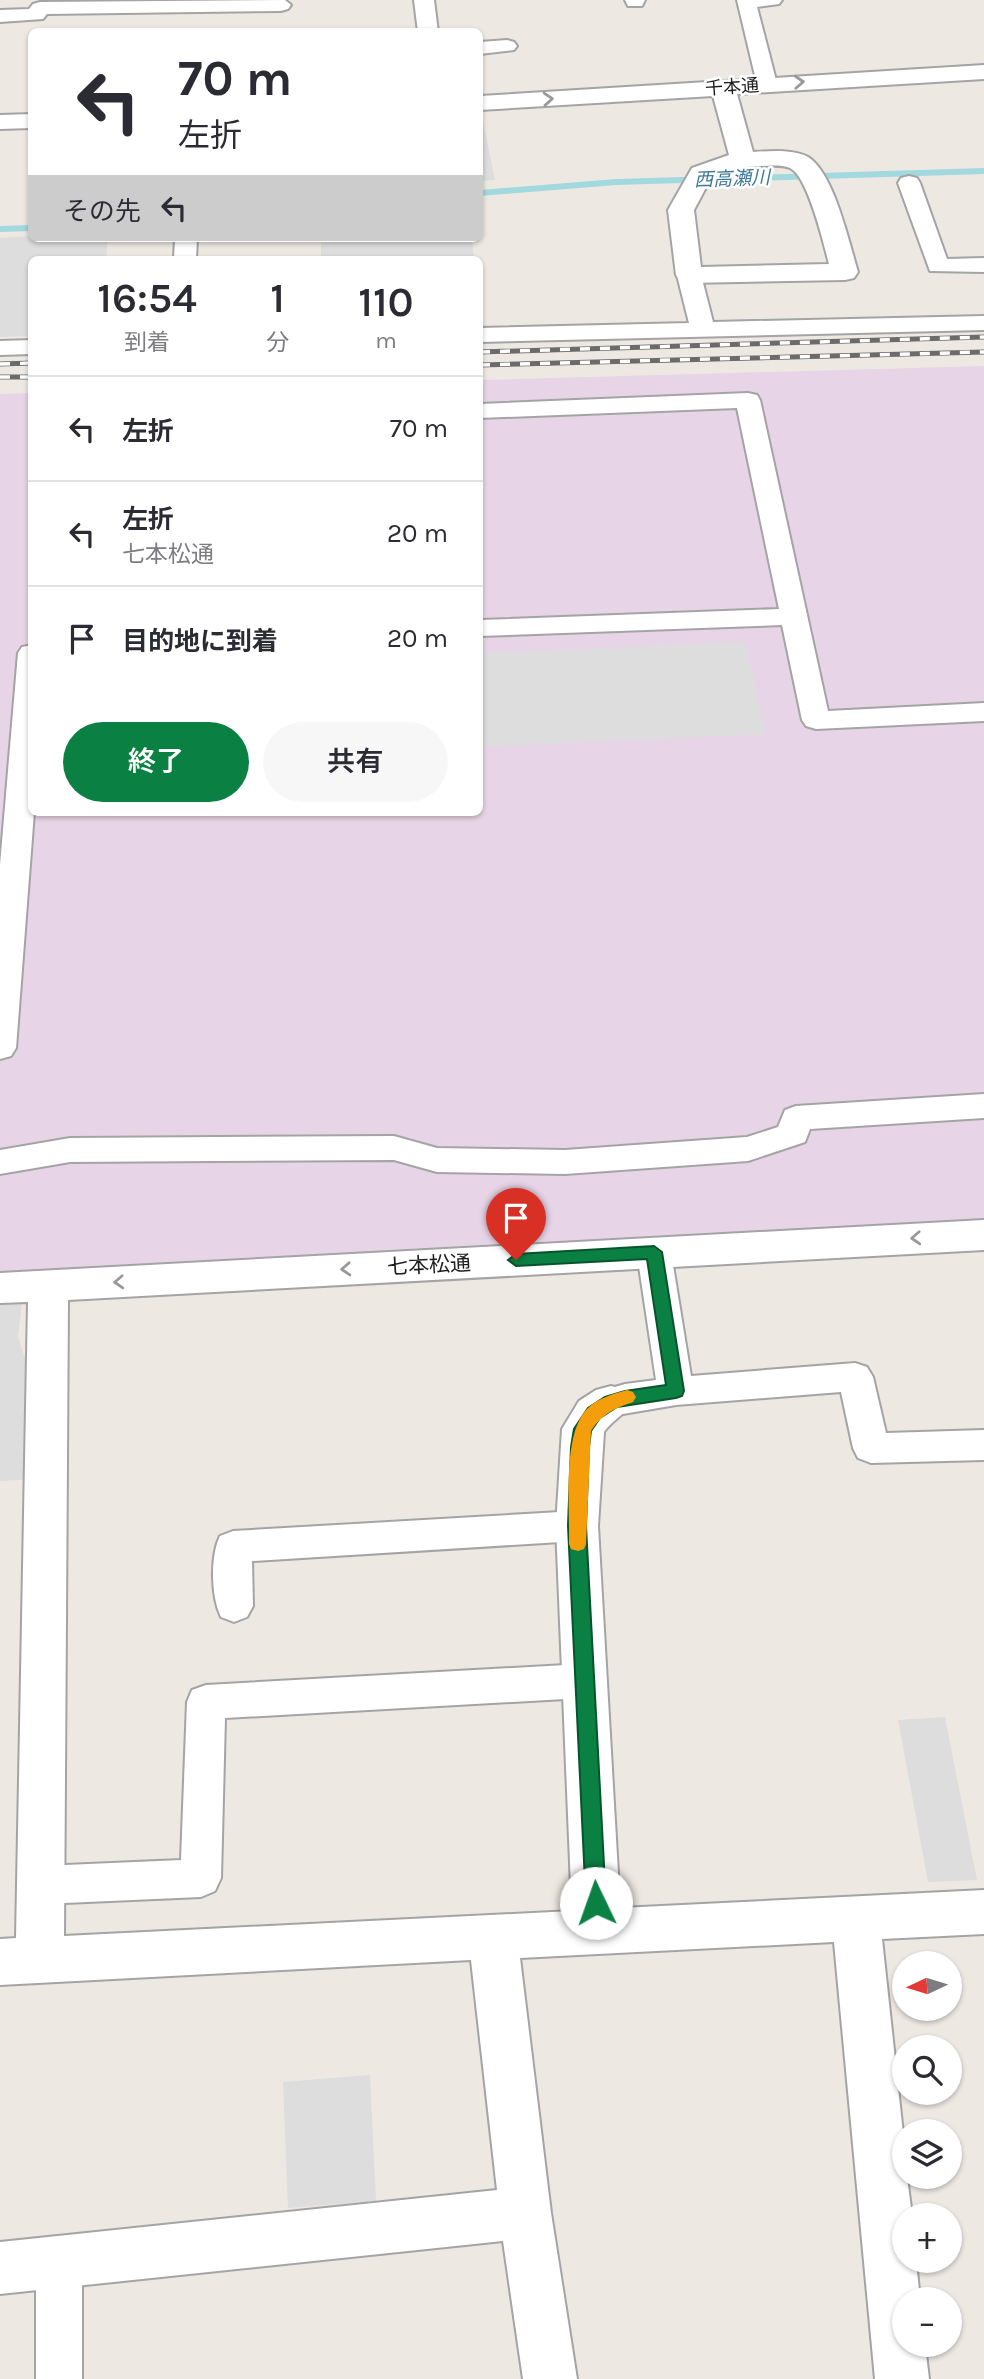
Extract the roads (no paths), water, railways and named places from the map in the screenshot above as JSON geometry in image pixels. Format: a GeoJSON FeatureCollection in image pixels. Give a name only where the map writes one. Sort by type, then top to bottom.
{"type":"FeatureCollection","features":[{"type":"Feature","properties":{"kind":"street","name":"千本通"},"geometry":{"type":"LineString","coordinates":[[483,103],[984,72]]}},
{"type":"Feature","properties":{"kind":"street"},"geometry":{"type":"LineString","coordinates":[[723,87],[743,159]]}},
{"type":"Feature","properties":{"kind":"street"},"geometry":{"type":"LineString","coordinates":[[0,122],[28,121]]}},
{"type":"Feature","properties":{"kind":"street"},"geometry":{"type":"LineString","coordinates":[[743,159],[798,162],[811,176],[845,272],[689,275],[681,210],[696,180],[743,159]]}},
{"type":"Feature","properties":{"kind":"street","name":"七本松通"},"geometry":{"type":"LineString","coordinates":[[0,1288],[984,1235]]}},
{"type":"Feature","properties":{"kind":"street"},"geometry":{"type":"LineString","coordinates":[[48,1285],[42,1885],[20,1961],[984,1912]]}},
{"type":"Feature","properties":{"kind":"street"},"geometry":{"type":"LineString","coordinates":[[597,1931],[577,1526],[583,1429],[594,1413],[611,1402]]}},
{"type":"Feature","properties":{"kind":"street"},"geometry":{"type":"LineString","coordinates":[[856,1920],[902,2379]]}},
{"type":"Feature","properties":{"kind":"street"},"geometry":{"type":"LineString","coordinates":[[493,1938],[525,2213],[550,2379]]}},
{"type":"Feature","properties":{"kind":"street"},"geometry":{"type":"LineString","coordinates":[[0,2269],[525,2213]]}},
{"type":"Feature","properties":{"kind":"lane"},"geometry":{"type":"LineString","coordinates":[[424,0],[428,28]]}},
{"type":"Feature","properties":{"kind":"lane"},"geometry":{"type":"LineString","coordinates":[[766,84],[745,1],[772,0]]}},
{"type":"Feature","properties":{"kind":"lane"},"geometry":{"type":"LineString","coordinates":[[0,16],[36,15],[40,8],[81,4],[188,3],[281,8]]}},
{"type":"Feature","properties":{"kind":"lane"},"geometry":{"type":"LineString","coordinates":[[483,47],[508,46]]}},
{"type":"Feature","properties":{"kind":"lane"},"geometry":{"type":"LineString","coordinates":[[909,183],[938,266],[984,265]]}},
{"type":"Feature","properties":{"kind":"lane"},"geometry":{"type":"LineString","coordinates":[[689,275],[703,330]]}},
{"type":"Feature","properties":{"kind":"lane"},"geometry":{"type":"LineString","coordinates":[[483,335],[984,323]]}},
{"type":"Feature","properties":{"kind":"lane"},"geometry":{"type":"LineString","coordinates":[[0,348],[28,347]]}},
{"type":"Feature","properties":{"kind":"lane"},"geometry":{"type":"LineString","coordinates":[[483,411],[748,400],[816,720],[984,712]]}},
{"type":"Feature","properties":{"kind":"lane"},"geometry":{"type":"LineString","coordinates":[[483,628],[794,617]]}},
{"type":"Feature","properties":{"kind":"lane"},"geometry":{"type":"LineString","coordinates":[[0,1048],[7,868],[28,687]]}},
{"type":"Feature","properties":{"kind":"lane"},"geometry":{"type":"LineString","coordinates":[[0,1162],[70,1150],[394,1148],[437,1160],[565,1162],[748,1149],[793,1134],[796,1118],[984,1106]]}},
{"type":"Feature","properties":{"kind":"lane"},"geometry":{"type":"LineString","coordinates":[[654,1252],[676,1391]]}},
{"type":"Feature","properties":{"kind":"lane"},"geometry":{"type":"LineString","coordinates":[[611,1402],[676,1391],[855,1377],[871,1448],[984,1445]]}},
{"type":"Feature","properties":{"kind":"lane"},"geometry":{"type":"LineString","coordinates":[[233,1605],[233,1547],[577,1526]]}},
{"type":"Feature","properties":{"kind":"lane"},"geometry":{"type":"LineString","coordinates":[[42,1885],[201,1878],[206,1702],[583,1681]]}},
{"type":"Feature","properties":{"kind":"lane"},"geometry":{"type":"LineString","coordinates":[[59,2263],[59,2379]]}},
{"type":"Feature","properties":{"kind":"waterway","name":"西高瀬川"},"geometry":{"type":"LineString","coordinates":[[483,193],[616,182],[984,171]]}},
{"type":"Feature","properties":{"kind":"waterway","name":"西高瀬川"},"geometry":{"type":"LineString","coordinates":[[0,229],[28,228]]}},
{"type":"Feature","properties":{"kind":"railway"},"geometry":{"type":"LineString","coordinates":[[483,352],[984,337]]}},
{"type":"Feature","properties":{"kind":"railway"},"geometry":{"type":"LineString","coordinates":[[483,365],[984,352]]}},
{"type":"Feature","properties":{"kind":"railway"},"geometry":{"type":"LineString","coordinates":[[0,364],[28,363]]}},
{"type":"Feature","properties":{"kind":"railway"},"geometry":{"type":"LineString","coordinates":[[0,377],[28,377]]}}]}
